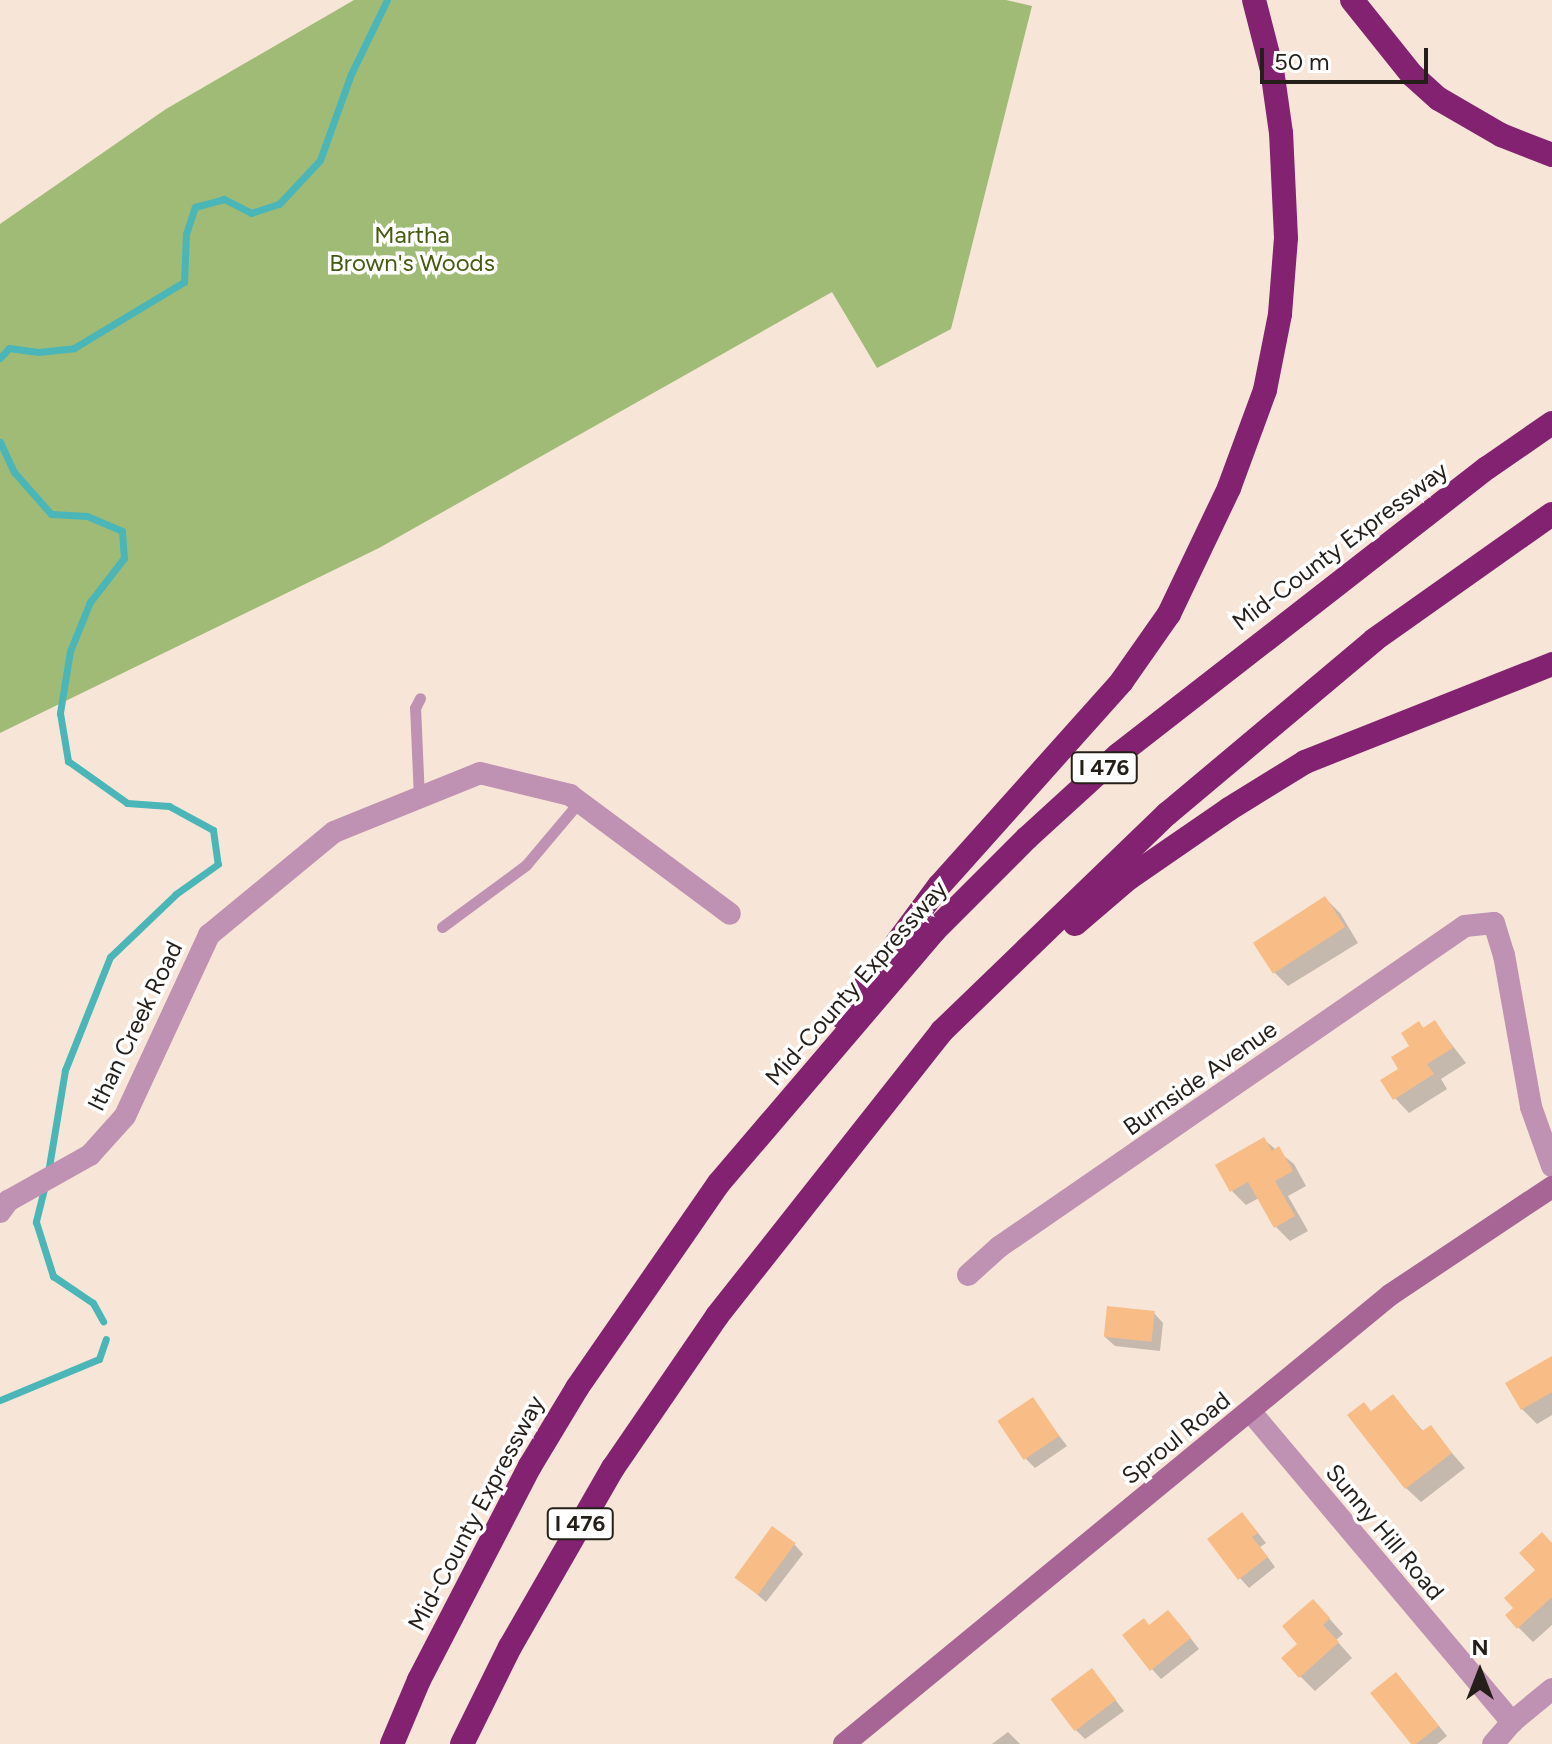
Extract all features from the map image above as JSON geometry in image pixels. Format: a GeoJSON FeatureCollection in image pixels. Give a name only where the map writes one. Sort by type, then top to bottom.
{"type":"FeatureCollection","features":[{"type":"Feature","properties":{"kind":"highway"},"geometry":{"type":"LineString","coordinates":[[719,1183],[939,886],[1122,681],[1169,614],[1207,538],[1265,390],[1283,279],[1286,204],[1281,133],[1272,70],[1254,0]]}},
{"type":"Feature","properties":{"kind":"highway"},"geometry":{"type":"LineString","coordinates":[[1352,0],[1412,75],[1439,99],[1501,135],[1552,155]]}},
{"type":"Feature","properties":{"kind":"highway","name":"Mid-County Expressway"},"geometry":{"type":"LineString","coordinates":[[392,1744],[419,1680],[530,1466],[577,1388],[719,1183],[935,930],[1118,755],[1463,487],[1552,423]]}},
{"type":"Feature","properties":{"kind":"highway","name":"I 476"},"geometry":{"type":"LineString","coordinates":[[462,1744],[510,1647],[613,1468],[717,1316],[942,1031],[1167,814],[1374,640],[1552,514]]}},
{"type":"Feature","properties":{"kind":"highway"},"geometry":{"type":"LineString","coordinates":[[942,1031],[1129,878],[1273,780],[1343,745],[1552,664]]}},
{"type":"Feature","properties":{"kind":"main road","name":"Sproul Road"},"geometry":{"type":"LineString","coordinates":[[844,1744],[1390,1295],[1552,1187]]}},
{"type":"Feature","properties":{"kind":"street","name":"Ithan Creek Road"},"geometry":{"type":"LineString","coordinates":[[4,1207],[90,1155],[125,1116],[209,935],[334,832],[480,773],[570,795],[730,914]]}},
{"type":"Feature","properties":{"kind":"street","name":"Burnside Avenue"},"geometry":{"type":"LineString","coordinates":[[968,1275],[999,1247],[1465,926],[1494,923],[1504,955],[1531,1107],[1552,1166]]}},
{"type":"Feature","properties":{"kind":"street","name":"Sunny Hill Road"},"geometry":{"type":"LineString","coordinates":[[1250,1411],[1512,1722]]}},
{"type":"Feature","properties":{"kind":"street"},"geometry":{"type":"LineString","coordinates":[[1493,1744],[1512,1722],[1552,1689]]}},
{"type":"Feature","properties":{"kind":"lane"},"geometry":{"type":"LineString","coordinates":[[419,798],[415,708],[420,698]]}},
{"type":"Feature","properties":{"kind":"lane"},"geometry":{"type":"LineString","coordinates":[[442,927],[526,865],[579,802]]}},
{"type":"Feature","properties":{"kind":"green space","name":"Martha Brown's Woods"},"geometry":{"type":"Polygon","coordinates":[[[354,0],[1006,0],[1032,6],[951,329],[877,368],[832,292],[379,548],[0,733],[0,224],[166,109],[354,0]]]}},
{"type":"Feature","properties":{"kind":"building"},"geometry":{"type":"Polygon","coordinates":[[[1325,896],[1345,927],[1273,974],[1253,943],[1325,896]]]}},
{"type":"Feature","properties":{"kind":"building"},"geometry":{"type":"Polygon","coordinates":[[[1435,1020],[1453,1048],[1427,1064],[1434,1074],[1393,1100],[1380,1080],[1398,1069],[1391,1057],[1409,1046],[1401,1033],[1419,1021],[1423,1028],[1435,1020]]]}},
{"type":"Feature","properties":{"kind":"building"},"geometry":{"type":"Polygon","coordinates":[[[1264,1137],[1272,1151],[1279,1146],[1293,1171],[1275,1181],[1295,1216],[1274,1228],[1248,1182],[1230,1192],[1215,1165],[1264,1137]]]}},
{"type":"Feature","properties":{"kind":"building"},"geometry":{"type":"Polygon","coordinates":[[[1107,1306],[1155,1311],[1151,1342],[1104,1337],[1107,1306]]]}},
{"type":"Feature","properties":{"kind":"building"},"geometry":{"type":"Polygon","coordinates":[[[1552,1356],[1552,1392],[1521,1410],[1505,1383],[1552,1356]]]}},
{"type":"Feature","properties":{"kind":"building"},"geometry":{"type":"Polygon","coordinates":[[[1393,1394],[1422,1431],[1431,1425],[1452,1453],[1405,1489],[1347,1415],[1364,1402],[1371,1411],[1393,1394]]]}},
{"type":"Feature","properties":{"kind":"building"},"geometry":{"type":"Polygon","coordinates":[[[1033,1397],[1059,1436],[1024,1460],[997,1421],[1033,1397]]]}},
{"type":"Feature","properties":{"kind":"building"},"geometry":{"type":"Polygon","coordinates":[[[1242,1512],[1258,1533],[1252,1537],[1268,1557],[1238,1580],[1207,1539],[1242,1512]]]}},
{"type":"Feature","properties":{"kind":"building"},"geometry":{"type":"Polygon","coordinates":[[[772,1526],[795,1543],[758,1595],[734,1578],[772,1526]]]}},
{"type":"Feature","properties":{"kind":"building"},"geometry":{"type":"Polygon","coordinates":[[[1542,1532],[1552,1543],[1552,1597],[1517,1629],[1505,1615],[1513,1608],[1504,1598],[1535,1570],[1519,1553],[1542,1532]]]}},
{"type":"Feature","properties":{"kind":"building"},"geometry":{"type":"Polygon","coordinates":[[[1313,1599],[1330,1618],[1323,1625],[1339,1642],[1299,1678],[1281,1658],[1297,1644],[1282,1626],[1313,1599]]]}},
{"type":"Feature","properties":{"kind":"building"},"geometry":{"type":"Polygon","coordinates":[[[1168,1610],[1191,1638],[1150,1671],[1122,1635],[1144,1618],[1149,1625],[1168,1610]]]}},
{"type":"Feature","properties":{"kind":"building"},"geometry":{"type":"Polygon","coordinates":[[[1092,1668],[1116,1700],[1075,1731],[1050,1699],[1092,1668]]]}},
{"type":"Feature","properties":{"kind":"building"},"geometry":{"type":"Polygon","coordinates":[[[1396,1672],[1439,1726],[1416,1744],[1411,1744],[1370,1693],[1396,1672]]]}},
{"type":"Feature","properties":{"kind":"waterway"},"geometry":{"type":"LineString","coordinates":[[0,358],[9,348],[38,352],[74,348],[184,282],[186,234],[195,207],[224,199],[251,213],[279,204],[320,160],[351,74],[387,0]]}},
{"type":"Feature","properties":{"kind":"waterway"},"geometry":{"type":"LineString","coordinates":[[0,442],[14,472],[51,514],[87,516],[122,531],[124,558],[90,602],[70,651],[60,713],[68,761],[127,803],[169,806],[213,830],[218,864],[176,894],[110,957],[65,1070],[48,1173]]}},
{"type":"Feature","properties":{"kind":"waterway"},"geometry":{"type":"LineString","coordinates":[[45,1185],[36,1222],[53,1276],[93,1303],[103,1321]]}},
{"type":"Feature","properties":{"kind":"waterway"},"geometry":{"type":"LineString","coordinates":[[0,1400],[99,1359],[106,1339]]}}]}
